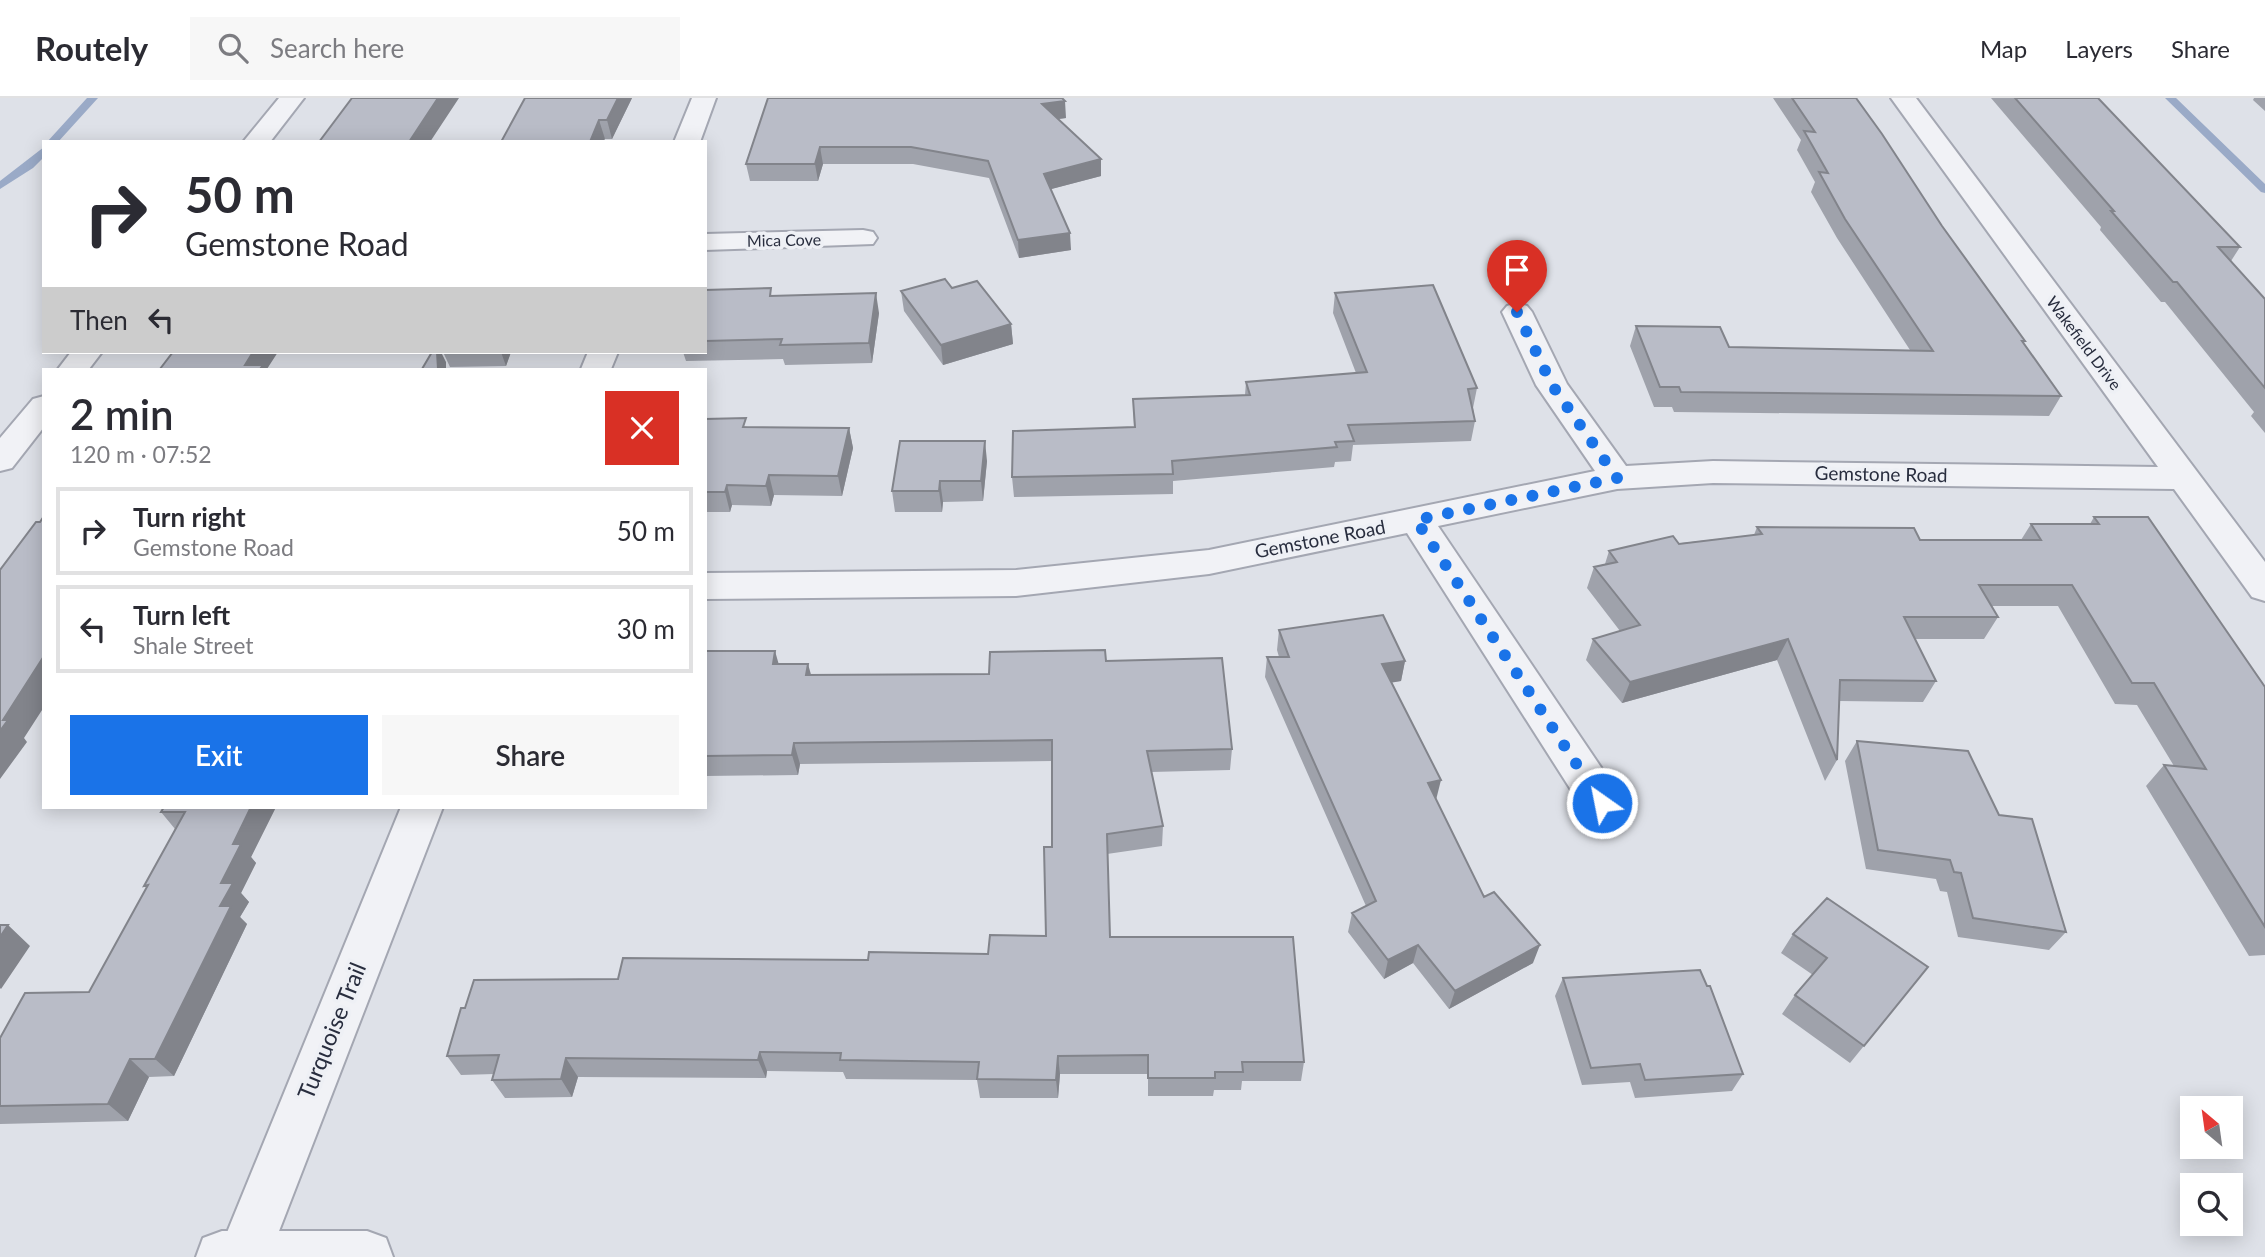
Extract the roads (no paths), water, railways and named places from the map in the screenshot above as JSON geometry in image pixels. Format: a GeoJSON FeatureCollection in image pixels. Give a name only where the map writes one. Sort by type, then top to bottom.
{"type":"FeatureCollection","features":[{"type":"Feature","properties":{"kind":"street"},"geometry":{"type":"LineString","coordinates":[[258,140],[292,98]]}},
{"type":"Feature","properties":{"kind":"street"},"geometry":{"type":"LineString","coordinates":[[688,140],[705,98]]}},
{"type":"Feature","properties":{"kind":"street","name":"Wakefield Drive"},"geometry":{"type":"LineString","coordinates":[[1903,98],[2265,588]]}},
{"type":"Feature","properties":{"kind":"street","name":"Mica Cove"},"geometry":{"type":"LineString","coordinates":[[707,242],[863,238]]}},
{"type":"Feature","properties":{"kind":"street"},"geometry":{"type":"LineString","coordinates":[[1517,312],[1552,385],[1617,478]]}},
{"type":"Feature","properties":{"kind":"street"},"geometry":{"type":"LineString","coordinates":[[74,368],[85,354]]}},
{"type":"Feature","properties":{"kind":"street"},"geometry":{"type":"LineString","coordinates":[[0,460],[42,408]]}},
{"type":"Feature","properties":{"kind":"street","name":"Gemstone Road"},"geometry":{"type":"LineString","coordinates":[[707,586],[1016,583],[1209,562],[1617,478],[1713,472],[2184,478]]}},
{"type":"Feature","properties":{"kind":"street"},"geometry":{"type":"LineString","coordinates":[[1416,520],[1602,803]]}},
{"type":"Feature","properties":{"kind":"street","name":"Turquoise Trail"},"geometry":{"type":"LineString","coordinates":[[243,1257],[421,809]]}},
{"type":"Feature","properties":{"kind":"street"},"geometry":{"type":"LineString","coordinates":[[222,1257],[367,1257]]}},
{"type":"Feature","properties":{"kind":"waterway"},"geometry":{"type":"LineString","coordinates":[[54,140],[93,98]]}},
{"type":"Feature","properties":{"kind":"waterway"},"geometry":{"type":"LineString","coordinates":[[2170,98],[2265,190]]}},
{"type":"Feature","properties":{"kind":"waterway"},"geometry":{"type":"LineString","coordinates":[[0,186],[29,166],[42,152]]}}]}
